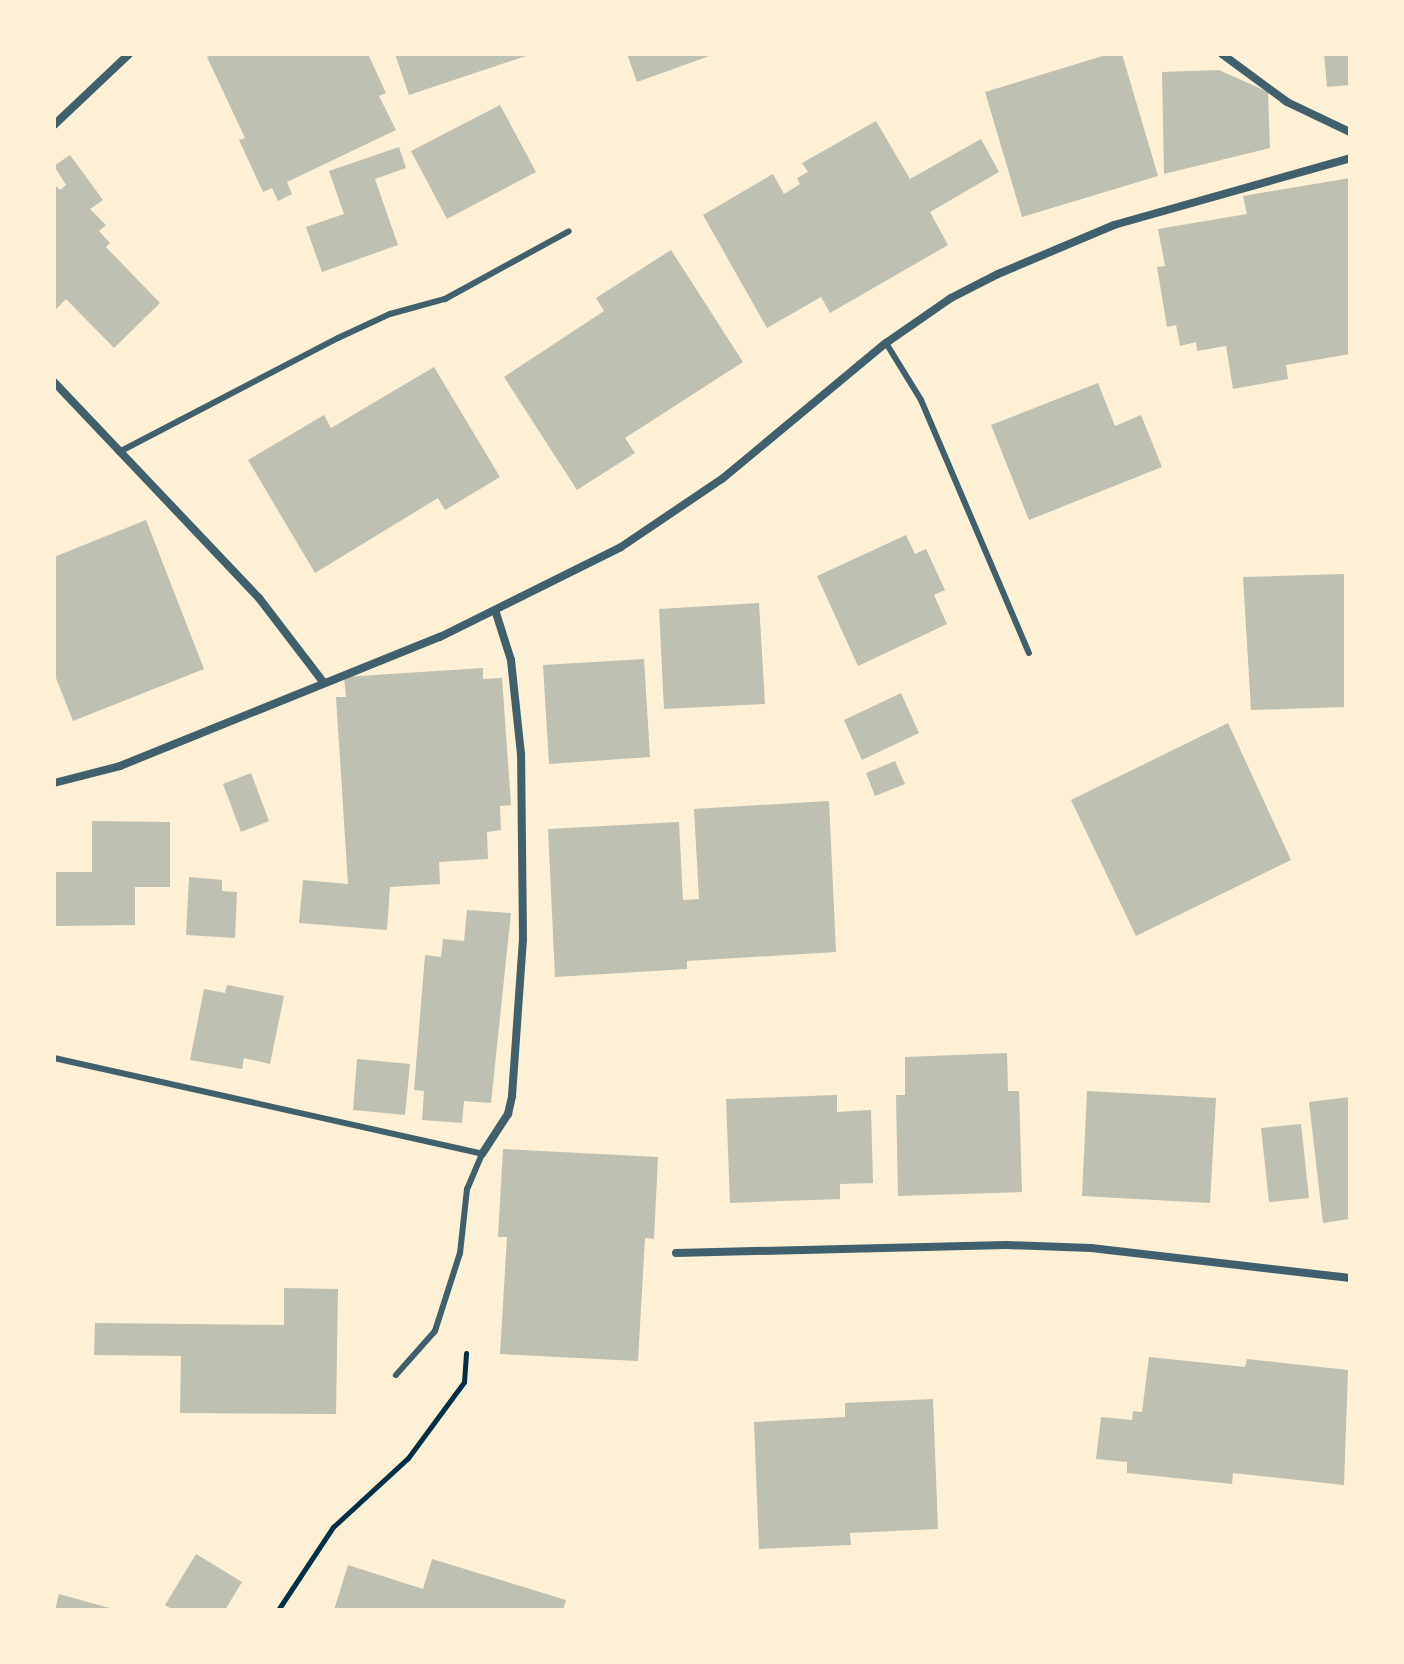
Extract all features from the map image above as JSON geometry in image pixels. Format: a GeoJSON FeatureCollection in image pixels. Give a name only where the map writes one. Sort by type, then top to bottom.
{"type":"FeatureCollection","features":[{"type":"Feature","properties":{"kind":"street"},"geometry":{"type":"LineString","coordinates":[[54,125],[129,54]]}},
{"type":"Feature","properties":{"kind":"street"},"geometry":{"type":"LineString","coordinates":[[1222,54],[1287,102],[1350,132]]}},
{"type":"Feature","properties":{"kind":"street"},"geometry":{"type":"LineString","coordinates":[[54,783],[120,766],[496,613],[621,547],[722,479],[886,343],[951,298],[1114,225],[1350,158]]}},
{"type":"Feature","properties":{"kind":"street"},"geometry":{"type":"LineString","coordinates":[[54,382],[259,598],[324,683]]}},
{"type":"Feature","properties":{"kind":"street"},"geometry":{"type":"LineString","coordinates":[[482,1154],[508,1114],[512,1096],[523,940],[521,754],[511,660],[496,613]]}},
{"type":"Feature","properties":{"kind":"street"},"geometry":{"type":"LineString","coordinates":[[676,1253],[1077,1248],[1180,1255],[1350,1278]]}},
{"type":"Feature","properties":{"kind":"lane"},"geometry":{"type":"LineString","coordinates":[[119,452],[338,338],[390,314],[445,299],[569,231]]}},
{"type":"Feature","properties":{"kind":"lane"},"geometry":{"type":"LineString","coordinates":[[886,343],[921,400],[1029,653]]}},
{"type":"Feature","properties":{"kind":"lane"},"geometry":{"type":"LineString","coordinates":[[54,1058],[482,1154],[467,1189],[460,1253],[435,1331],[396,1375]]}},
{"type":"Feature","properties":{"kind":"path"},"geometry":{"type":"LineString","coordinates":[[278,1610],[333,1527],[408,1458],[464,1382],[467,1350]]}},
{"type":"Feature","properties":{"kind":"building"},"geometry":{"type":"Polygon","coordinates":[[[214,54],[368,54],[386,93],[379,96],[396,130],[287,182],[292,194],[278,201],[272,188],[263,192],[239,140],[245,138],[207,57],[214,54]]]}},
{"type":"Feature","properties":{"kind":"building"},"geometry":{"type":"Polygon","coordinates":[[[395,54],[529,54],[529,55],[409,95],[395,54]]]}},
{"type":"Feature","properties":{"kind":"building"},"geometry":{"type":"Polygon","coordinates":[[[627,54],[715,54],[637,82],[627,54]]]}},
{"type":"Feature","properties":{"kind":"building"},"geometry":{"type":"Polygon","coordinates":[[[1109,54],[1122,54],[1158,176],[1022,217],[985,92],[1109,54]]]}},
{"type":"Feature","properties":{"kind":"building"},"geometry":{"type":"Polygon","coordinates":[[[1324,54],[1350,54],[1350,85],[1327,87],[1324,54]]]}},
{"type":"Feature","properties":{"kind":"building"},"geometry":{"type":"Polygon","coordinates":[[[1219,70],[1268,92],[1270,148],[1164,174],[1162,72],[1219,70]]]}},
{"type":"Feature","properties":{"kind":"building"},"geometry":{"type":"Polygon","coordinates":[[[500,105],[536,172],[447,219],[411,151],[500,105]]]}},
{"type":"Feature","properties":{"kind":"building"},"geometry":{"type":"Polygon","coordinates":[[[876,121],[910,179],[981,139],[999,172],[930,212],[948,245],[830,313],[821,297],[767,328],[703,215],[773,174],[784,194],[800,184],[797,178],[808,172],[802,163],[876,121]]]}},
{"type":"Feature","properties":{"kind":"building"},"geometry":{"type":"Polygon","coordinates":[[[399,147],[406,168],[375,179],[398,245],[322,272],[306,227],[344,214],[329,171],[399,147]]]}},
{"type":"Feature","properties":{"kind":"building"},"geometry":{"type":"Polygon","coordinates":[[[70,155],[103,200],[90,209],[106,225],[99,231],[110,243],[106,247],[160,303],[114,348],[66,299],[54,311],[54,184],[60,190],[66,185],[54,166],[70,155]]]}},
{"type":"Feature","properties":{"kind":"building"},"geometry":{"type":"Polygon","coordinates":[[[1350,178],[1350,354],[1286,365],[1288,379],[1233,389],[1226,346],[1197,351],[1196,342],[1180,346],[1176,325],[1167,327],[1157,267],[1165,266],[1158,229],[1247,214],[1243,196],[1350,178]]]}},
{"type":"Feature","properties":{"kind":"building"},"geometry":{"type":"Polygon","coordinates":[[[671,250],[743,362],[625,438],[635,453],[577,490],[504,377],[604,311],[596,298],[671,250]]]}},
{"type":"Feature","properties":{"kind":"building"},"geometry":{"type":"Polygon","coordinates":[[[434,367],[500,477],[445,510],[438,498],[315,573],[248,460],[324,415],[331,428],[434,367]]]}},
{"type":"Feature","properties":{"kind":"building"},"geometry":{"type":"Polygon","coordinates":[[[1098,383],[1115,426],[1141,415],[1162,467],[1029,520],[991,425],[1098,383]]]}},
{"type":"Feature","properties":{"kind":"building"},"geometry":{"type":"Polygon","coordinates":[[[146,520],[204,669],[73,721],[54,673],[54,557],[146,520]]]}},
{"type":"Feature","properties":{"kind":"building"},"geometry":{"type":"Polygon","coordinates":[[[906,535],[915,554],[926,549],[945,590],[934,595],[947,624],[858,666],[817,576],[906,535]]]}},
{"type":"Feature","properties":{"kind":"building"},"geometry":{"type":"Polygon","coordinates":[[[1344,574],[1344,707],[1251,710],[1243,577],[1344,574]]]}},
{"type":"Feature","properties":{"kind":"building"},"geometry":{"type":"Polygon","coordinates":[[[759,603],[765,704],[664,709],[659,609],[759,603]]]}},
{"type":"Feature","properties":{"kind":"building"},"geometry":{"type":"Polygon","coordinates":[[[644,659],[650,757],[549,764],[543,665],[644,659]]]}},
{"type":"Feature","properties":{"kind":"building"},"geometry":{"type":"Polygon","coordinates":[[[483,668],[483,679],[502,678],[511,805],[500,806],[501,830],[487,832],[488,859],[439,862],[440,884],[390,887],[387,930],[299,923],[303,880],[348,884],[336,697],[346,697],[344,677],[483,668]]]}},
{"type":"Feature","properties":{"kind":"building"},"geometry":{"type":"Polygon","coordinates":[[[901,693],[919,733],[862,760],[844,720],[901,693]]]}},
{"type":"Feature","properties":{"kind":"building"},"geometry":{"type":"Polygon","coordinates":[[[1228,723],[1291,860],[1136,936],[1071,800],[1228,723]]]}},
{"type":"Feature","properties":{"kind":"building"},"geometry":{"type":"Polygon","coordinates":[[[895,761],[905,784],[875,796],[866,773],[895,761]]]}},
{"type":"Feature","properties":{"kind":"building"},"geometry":{"type":"Polygon","coordinates":[[[251,773],[269,821],[241,832],[223,784],[251,773]]]}},
{"type":"Feature","properties":{"kind":"building"},"geometry":{"type":"Polygon","coordinates":[[[829,801],[836,952],[687,961],[687,969],[555,977],[548,829],[679,822],[683,900],[699,899],[694,809],[829,801]]]}},
{"type":"Feature","properties":{"kind":"building"},"geometry":{"type":"Polygon","coordinates":[[[92,821],[170,822],[170,887],[135,887],[135,925],[54,926],[54,872],[92,872],[92,821]]]}},
{"type":"Feature","properties":{"kind":"building"},"geometry":{"type":"Polygon","coordinates":[[[189,877],[222,880],[222,891],[237,892],[235,938],[186,935],[189,877]]]}},
{"type":"Feature","properties":{"kind":"building"},"geometry":{"type":"Polygon","coordinates":[[[467,910],[511,913],[491,1103],[464,1101],[462,1123],[422,1120],[424,1091],[414,1090],[425,955],[441,957],[443,939],[464,941],[467,910]]]}},
{"type":"Feature","properties":{"kind":"building"},"geometry":{"type":"Polygon","coordinates":[[[227,985],[284,996],[270,1064],[244,1058],[242,1069],[190,1060],[204,989],[225,993],[227,985]]]}},
{"type":"Feature","properties":{"kind":"building"},"geometry":{"type":"Polygon","coordinates":[[[1007,1053],[1008,1091],[1019,1091],[1022,1192],[898,1196],[896,1095],[905,1095],[905,1057],[1007,1053]]]}},
{"type":"Feature","properties":{"kind":"building"},"geometry":{"type":"Polygon","coordinates":[[[357,1059],[410,1064],[405,1115],[353,1110],[357,1059]]]}},
{"type":"Feature","properties":{"kind":"building"},"geometry":{"type":"Polygon","coordinates":[[[1087,1091],[1216,1098],[1210,1203],[1082,1196],[1087,1091]]]}},
{"type":"Feature","properties":{"kind":"building"},"geometry":{"type":"Polygon","coordinates":[[[837,1095],[837,1112],[871,1110],[873,1183],[840,1184],[840,1199],[730,1203],[726,1099],[837,1095]]]}},
{"type":"Feature","properties":{"kind":"building"},"geometry":{"type":"Polygon","coordinates":[[[1350,1097],[1350,1219],[1323,1223],[1309,1102],[1350,1097]]]}},
{"type":"Feature","properties":{"kind":"building"},"geometry":{"type":"Polygon","coordinates":[[[1301,1124],[1309,1198],[1269,1202],[1261,1128],[1301,1124]]]}},
{"type":"Feature","properties":{"kind":"building"},"geometry":{"type":"Polygon","coordinates":[[[503,1149],[658,1157],[654,1239],[645,1238],[638,1361],[500,1354],[507,1237],[498,1237],[503,1149]]]}},
{"type":"Feature","properties":{"kind":"building"},"geometry":{"type":"Polygon","coordinates":[[[284,1288],[338,1289],[336,1414],[180,1413],[181,1356],[94,1355],[95,1323],[284,1325],[284,1288]]]}},
{"type":"Feature","properties":{"kind":"building"},"geometry":{"type":"Polygon","coordinates":[[[1149,1357],[1245,1367],[1247,1359],[1348,1370],[1344,1485],[1233,1473],[1232,1484],[1127,1473],[1127,1462],[1096,1459],[1101,1417],[1132,1420],[1133,1411],[1142,1412],[1149,1357]]]}},
{"type":"Feature","properties":{"kind":"building"},"geometry":{"type":"Polygon","coordinates":[[[933,1399],[938,1529],[850,1533],[851,1545],[759,1549],[754,1422],[845,1417],[845,1403],[933,1399]]]}},
{"type":"Feature","properties":{"kind":"building"},"geometry":{"type":"Polygon","coordinates":[[[196,1554],[242,1582],[225,1610],[173,1610],[165,1605],[196,1554]]]}},
{"type":"Feature","properties":{"kind":"building"},"geometry":{"type":"Polygon","coordinates":[[[432,1559],[566,1600],[563,1610],[334,1610],[348,1565],[423,1589],[432,1559]]]}},
{"type":"Feature","properties":{"kind":"building"},"geometry":{"type":"Polygon","coordinates":[[[59,1594],[113,1609],[113,1610],[55,1610],[59,1594]]]}}]}
